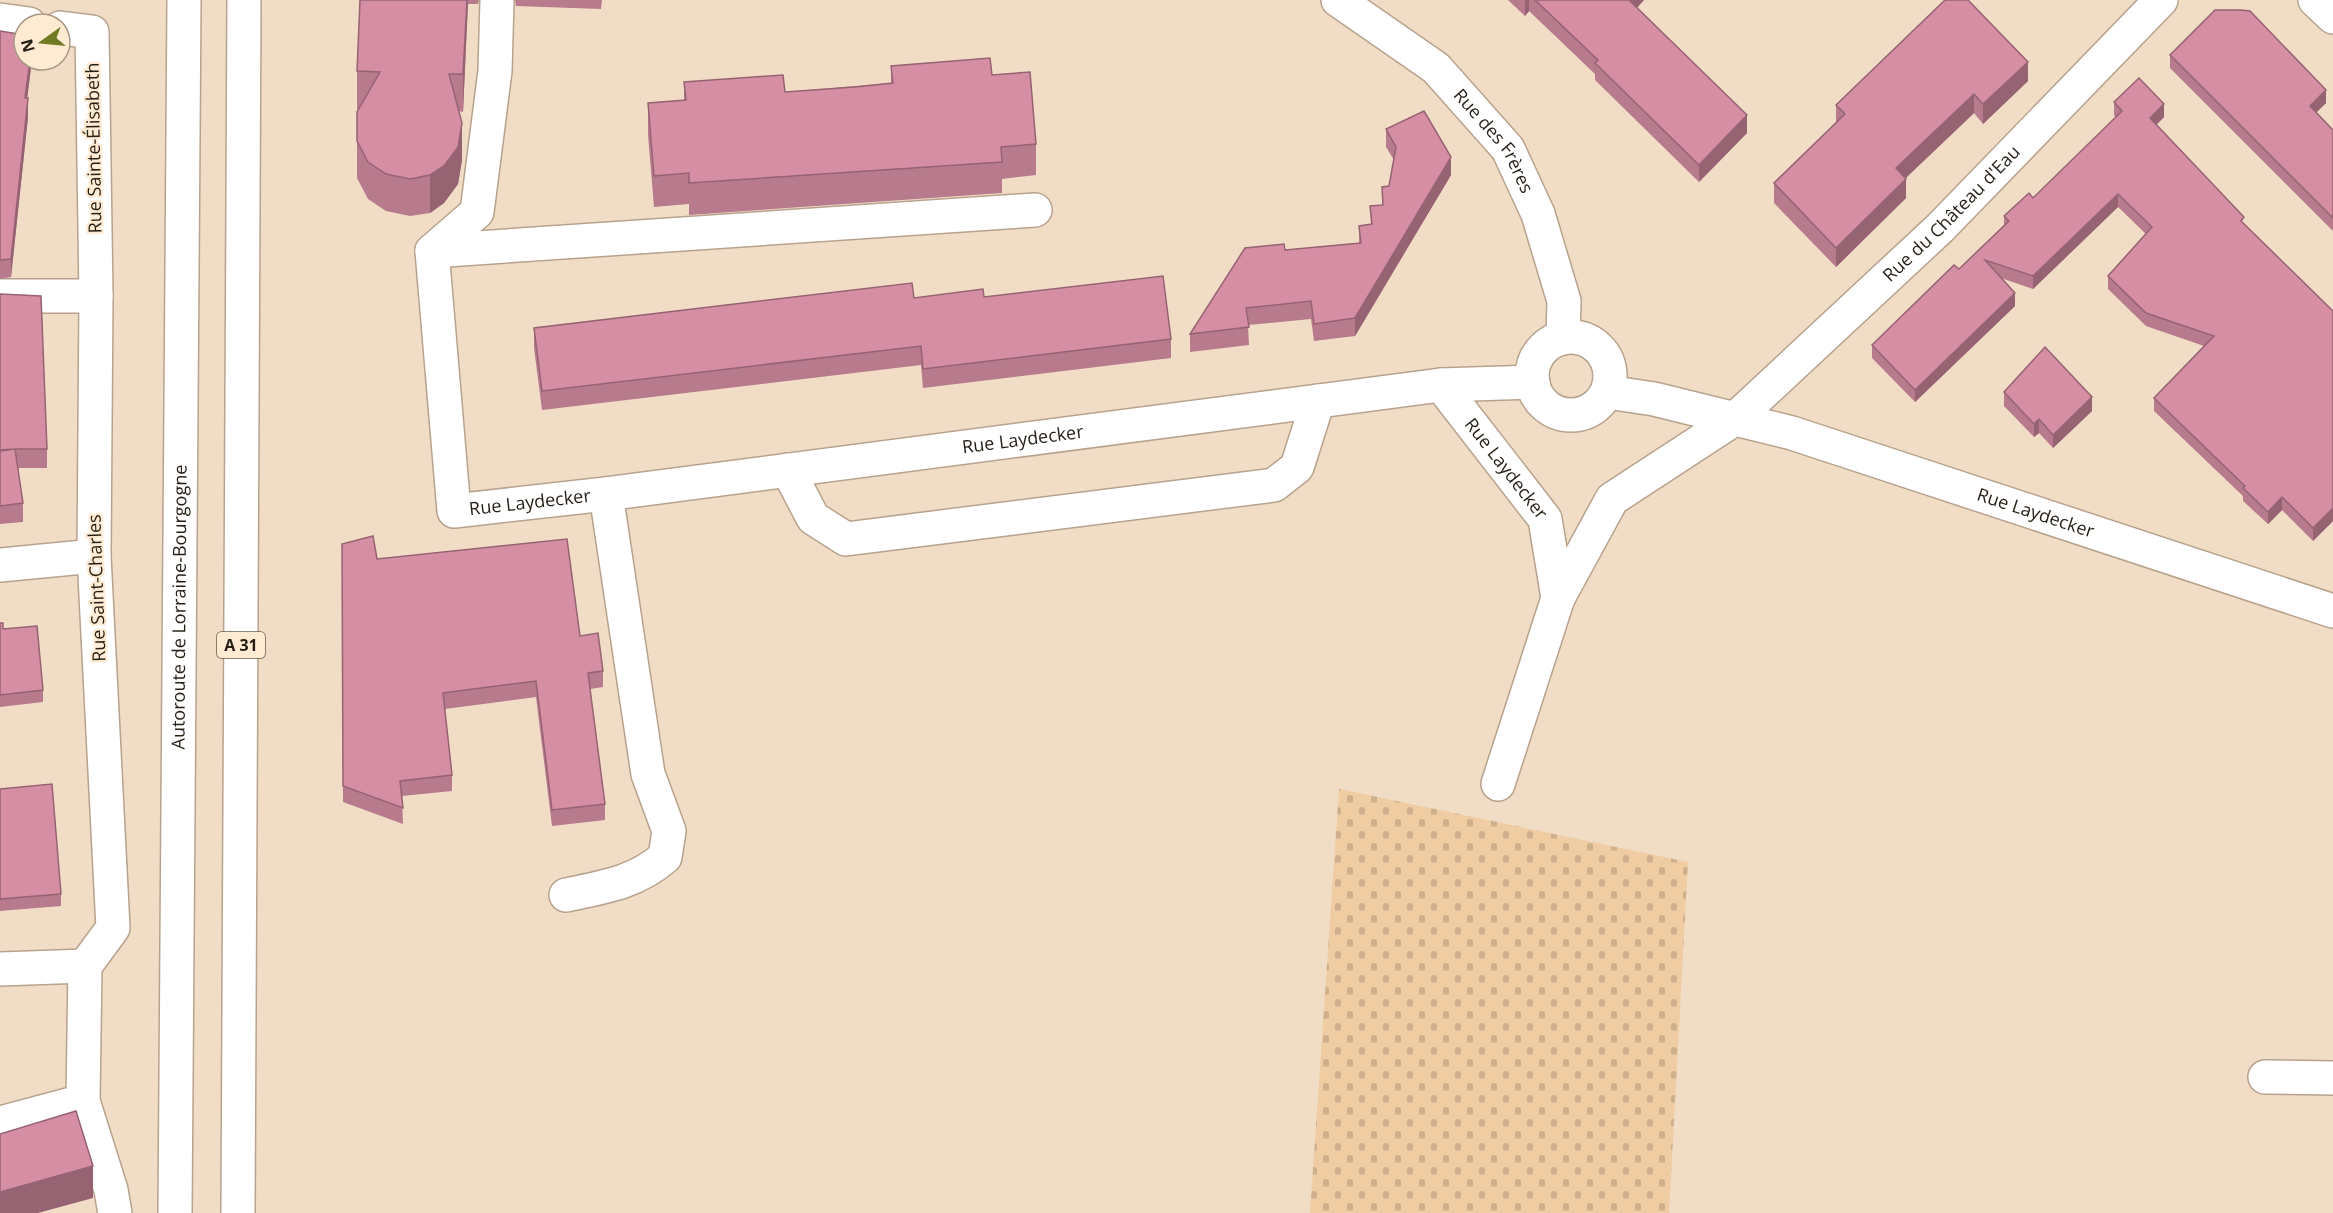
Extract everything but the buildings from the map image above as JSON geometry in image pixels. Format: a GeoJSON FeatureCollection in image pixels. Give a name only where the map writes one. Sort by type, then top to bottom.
{"type":"FeatureCollection","features":[{"type":"Feature","properties":{"kind":"main road","name":"Autoroute de Lorraine-Bourgogne"},"geometry":{"type":"LineString","coordinates":[[175,1213],[184,0]]}},
{"type":"Feature","properties":{"kind":"main road","name":"A 31"},"geometry":{"type":"LineString","coordinates":[[238,1213],[243,0]]}},
{"type":"Feature","properties":{"kind":"main road"},"geometry":{"type":"LineString","coordinates":[[243,77],[252,0]]}},
{"type":"Feature","properties":{"kind":"main road"},"geometry":{"type":"LineString","coordinates":[[432,251],[477,212],[495,71],[497,0]]}},
{"type":"Feature","properties":{"kind":"main road","name":"Rue des Frères"},"geometry":{"type":"LineString","coordinates":[[1338,0],[1436,68],[1508,149],[1538,214],[1564,301],[1563,338]]}},
{"type":"Feature","properties":{"kind":"main road","name":"Rue du Château d'Eau"},"geometry":{"type":"LineString","coordinates":[[1736,418],[1940,228],[2161,0]]}},
{"type":"Feature","properties":{"kind":"main road"},"geometry":{"type":"LineString","coordinates":[[2315,0],[2333,17]]}},
{"type":"Feature","properties":{"kind":"main road","name":"Rue Sainte-Élisabeth"},"geometry":{"type":"LineString","coordinates":[[72,29],[93,32],[96,296]]}},
{"type":"Feature","properties":{"kind":"main road"},"geometry":{"type":"LineString","coordinates":[[432,251],[1035,210]]}},
{"type":"Feature","properties":{"kind":"main road","name":"Rue Laydecker"},"geometry":{"type":"LineString","coordinates":[[432,251],[454,511],[606,494],[1441,386],[1533,382]]}},
{"type":"Feature","properties":{"kind":"main road"},"geometry":{"type":"LineString","coordinates":[[0,296],[96,296]]}},
{"type":"Feature","properties":{"kind":"main road","name":"Rue Saint-Charles"},"geometry":{"type":"LineString","coordinates":[[85,966],[113,928],[94,556],[96,296]]}},
{"type":"Feature","properties":{"kind":"main road"},"geometry":{"type":"LineString","coordinates":[[1563,338],[1586,340],[1597,347],[1610,368],[1607,392],[1590,410],[1566,414],[1544,404],[1533,382],[1536,359],[1542,350],[1563,338]]}},
{"type":"Feature","properties":{"kind":"main road","name":"Rue Laydecker"},"geometry":{"type":"LineString","coordinates":[[1441,386],[1545,519],[1558,598]]}},
{"type":"Feature","properties":{"kind":"main road","name":"Rue Laydecker"},"geometry":{"type":"LineString","coordinates":[[1607,392],[1653,399],[1792,433],[2333,611]]}},
{"type":"Feature","properties":{"kind":"main road"},"geometry":{"type":"LineString","coordinates":[[788,470],[813,518],[846,539],[1274,485],[1297,467],[1318,401]]}},
{"type":"Feature","properties":{"kind":"main road","name":"Rue Laydecker"},"geometry":{"type":"LineString","coordinates":[[1498,784],[1558,598],[1612,499],[1736,418]]}},
{"type":"Feature","properties":{"kind":"main road","name":"Rue Laydecker"},"geometry":{"type":"LineString","coordinates":[[566,895],[626,882],[648,872],[665,857],[669,831],[648,774],[606,494]]}},
{"type":"Feature","properties":{"kind":"main road"},"geometry":{"type":"LineString","coordinates":[[0,566],[94,556]]}},
{"type":"Feature","properties":{"kind":"main road"},"geometry":{"type":"LineString","coordinates":[[0,969],[85,966],[83,1101],[111,1190],[115,1213]]}},
{"type":"Feature","properties":{"kind":"main road"},"geometry":{"type":"LineString","coordinates":[[2265,1077],[2333,1078]]}},
{"type":"Feature","properties":{"kind":"main road"},"geometry":{"type":"LineString","coordinates":[[0,1123],[83,1101]]}},
{"type":"Feature","properties":{"kind":"green space"},"geometry":{"type":"Polygon","coordinates":[[[1339,789],[1688,862],[1669,1213],[1310,1213],[1339,789]]]}}]}
